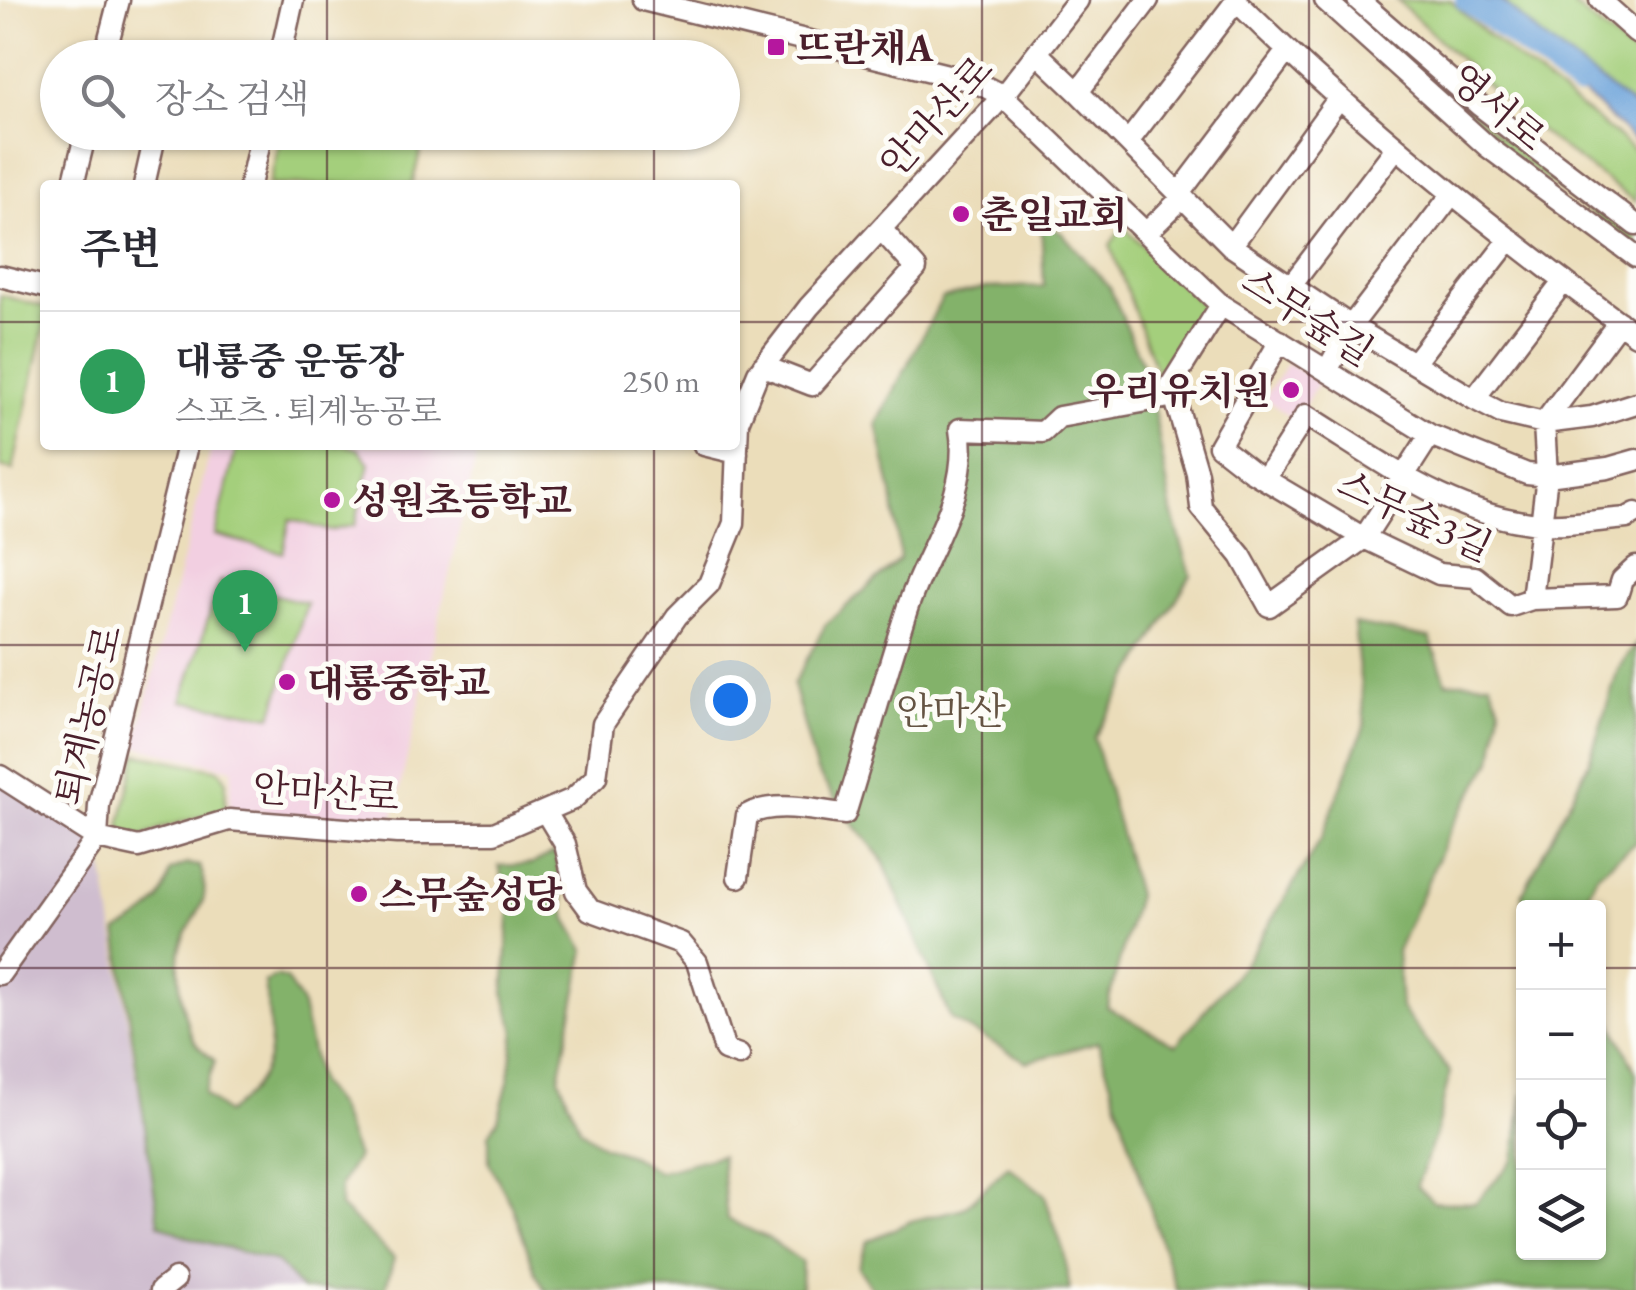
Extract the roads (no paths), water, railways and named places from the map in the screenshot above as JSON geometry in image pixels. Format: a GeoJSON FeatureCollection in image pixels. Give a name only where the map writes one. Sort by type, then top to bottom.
{"type":"FeatureCollection","features":[{"type":"Feature","properties":{"kind":"street"},"geometry":{"type":"LineString","coordinates":[[113,40],[119,0]]}},
{"type":"Feature","properties":{"kind":"street"},"geometry":{"type":"LineString","coordinates":[[284,40],[293,0]]}},
{"type":"Feature","properties":{"kind":"street"},"geometry":{"type":"LineString","coordinates":[[643,0],[976,82],[1003,96]]}},
{"type":"Feature","properties":{"kind":"street","name":"안마산로"},"geometry":{"type":"LineString","coordinates":[[740,418],[764,366],[809,308],[1003,96],[1078,0]]}},
{"type":"Feature","properties":{"kind":"street"},"geometry":{"type":"LineString","coordinates":[[1078,92],[1148,0]]}},
{"type":"Feature","properties":{"kind":"street"},"geometry":{"type":"LineString","coordinates":[[1128,142],[1236,0],[1286,52],[1396,148],[1628,328],[1544,423],[1547,476],[1532,599]]}},
{"type":"Feature","properties":{"kind":"street","name":"영서로"},"geometry":{"type":"LineString","coordinates":[[1325,0],[1488,147],[1636,257]]}},
{"type":"Feature","properties":{"kind":"street","name":"영서로"},"geometry":{"type":"LineString","coordinates":[[1358,0],[1479,105],[1636,225]]}},
{"type":"Feature","properties":{"kind":"street"},"geometry":{"type":"LineString","coordinates":[[1600,0],[1636,32]]}},
{"type":"Feature","properties":{"kind":"street"},"geometry":{"type":"LineString","coordinates":[[1146,233],[1180,196],[1286,52]]}},
{"type":"Feature","properties":{"kind":"street"},"geometry":{"type":"LineString","coordinates":[[1036,53],[1232,246],[1351,326],[1474,399],[1501,413],[1544,423],[1592,417],[1636,403]]}},
{"type":"Feature","properties":{"kind":"street","name":"스무숲길"},"geometry":{"type":"LineString","coordinates":[[1003,96],[1221,305],[1430,436],[1528,474],[1547,476],[1636,460]]}},
{"type":"Feature","properties":{"kind":"street"},"geometry":{"type":"LineString","coordinates":[[1232,246],[1339,98]]}},
{"type":"Feature","properties":{"kind":"street"},"geometry":{"type":"LineString","coordinates":[[1290,286],[1396,148]]}},
{"type":"Feature","properties":{"kind":"street"},"geometry":{"type":"LineString","coordinates":[[74,180],[82,150]]}},
{"type":"Feature","properties":{"kind":"street"},"geometry":{"type":"LineString","coordinates":[[145,180],[152,150]]}},
{"type":"Feature","properties":{"kind":"street"},"geometry":{"type":"LineString","coordinates":[[251,180],[258,150]]}},
{"type":"Feature","properties":{"kind":"street"},"geometry":{"type":"LineString","coordinates":[[1327,371],[1351,326],[1452,194]]}},
{"type":"Feature","properties":{"kind":"street","name":"안마산로"},"geometry":{"type":"LineString","coordinates":[[764,366],[812,385],[916,268],[880,229]]}},
{"type":"Feature","properties":{"kind":"street"},"geometry":{"type":"LineString","coordinates":[[1414,363],[1510,238]]}},
{"type":"Feature","properties":{"kind":"street"},"geometry":{"type":"LineString","coordinates":[[0,276],[40,286]]}},
{"type":"Feature","properties":{"kind":"street"},"geometry":{"type":"LineString","coordinates":[[1474,399],[1564,280]]}},
{"type":"Feature","properties":{"kind":"street"},"geometry":{"type":"LineString","coordinates":[[1221,305],[1171,385],[1197,473],[1201,507],[1232,542],[1269,606],[1364,538],[1430,436]]}},
{"type":"Feature","properties":{"kind":"street"},"geometry":{"type":"LineString","coordinates":[[1197,473],[1219,446],[1280,341]]}},
{"type":"Feature","properties":{"kind":"street"},"geometry":{"type":"LineString","coordinates":[[738,877],[747,815],[757,810],[784,808],[846,814],[908,606],[956,489],[964,452],[960,428],[1042,432],[1059,417],[1174,396]]}},
{"type":"Feature","properties":{"kind":"street"},"geometry":{"type":"LineString","coordinates":[[1265,478],[1306,415],[1406,476],[1475,512],[1542,524],[1627,518],[1636,514]]}},
{"type":"Feature","properties":{"kind":"street","name":"스무숲3길"},"geometry":{"type":"LineString","coordinates":[[1219,446],[1364,538],[1439,574],[1476,577],[1512,606],[1532,599],[1617,596],[1622,580],[1636,567]]}},
{"type":"Feature","properties":{"kind":"street","name":"퇴계농공로"},"geometry":{"type":"LineString","coordinates":[[0,974],[98,838],[99,806],[186,450]]}},
{"type":"Feature","properties":{"kind":"street"},"geometry":{"type":"LineString","coordinates":[[725,450],[738,453]]}},
{"type":"Feature","properties":{"kind":"street","name":"안마산로"},"geometry":{"type":"LineString","coordinates":[[0,776],[98,838],[139,847],[228,820],[397,833],[494,833],[573,799],[596,778],[602,724],[677,616],[708,584],[734,523],[738,453]]}},
{"type":"Feature","properties":{"kind":"street"},"geometry":{"type":"LineString","coordinates":[[545,811],[565,844],[576,890],[590,910],[681,942],[697,962],[725,1050],[739,1056]]}},
{"type":"Feature","properties":{"kind":"water"},"geometry":{"type":"Polygon","coordinates":[[[1480,0],[1501,0],[1636,108],[1636,142],[1480,0]]]}},
{"type":"Feature","properties":{"kind":"waterway"},"geometry":{"type":"LineString","coordinates":[[1466,0],[1577,85]]}},
{"type":"Feature","properties":{"kind":"place","name":"뜨란채A"},"geometry":{"type":"Point","coordinates":[776,47]}},
{"type":"Feature","properties":{"kind":"place","name":"춘일교회"},"geometry":{"type":"Point","coordinates":[961,214]}},
{"type":"Feature","properties":{"kind":"place","name":"우리유치원"},"geometry":{"type":"Point","coordinates":[1291,390]}},
{"type":"Feature","properties":{"kind":"place","name":"성원초등학교"},"geometry":{"type":"Point","coordinates":[332,500]}},
{"type":"Feature","properties":{"kind":"place","name":"대룡중 운동장"},"geometry":{"type":"Point","coordinates":[245,652]}},
{"type":"Feature","properties":{"kind":"place","name":"대룡중학교"},"geometry":{"type":"Point","coordinates":[287,682]}},
{"type":"Feature","properties":{"kind":"place","name":"스무숲성당"},"geometry":{"type":"Point","coordinates":[359,894]}},
{"type":"Feature","properties":{"kind":"park label","name":"안마산"},"geometry":{"type":"Point","coordinates":[951,710]}}]}
